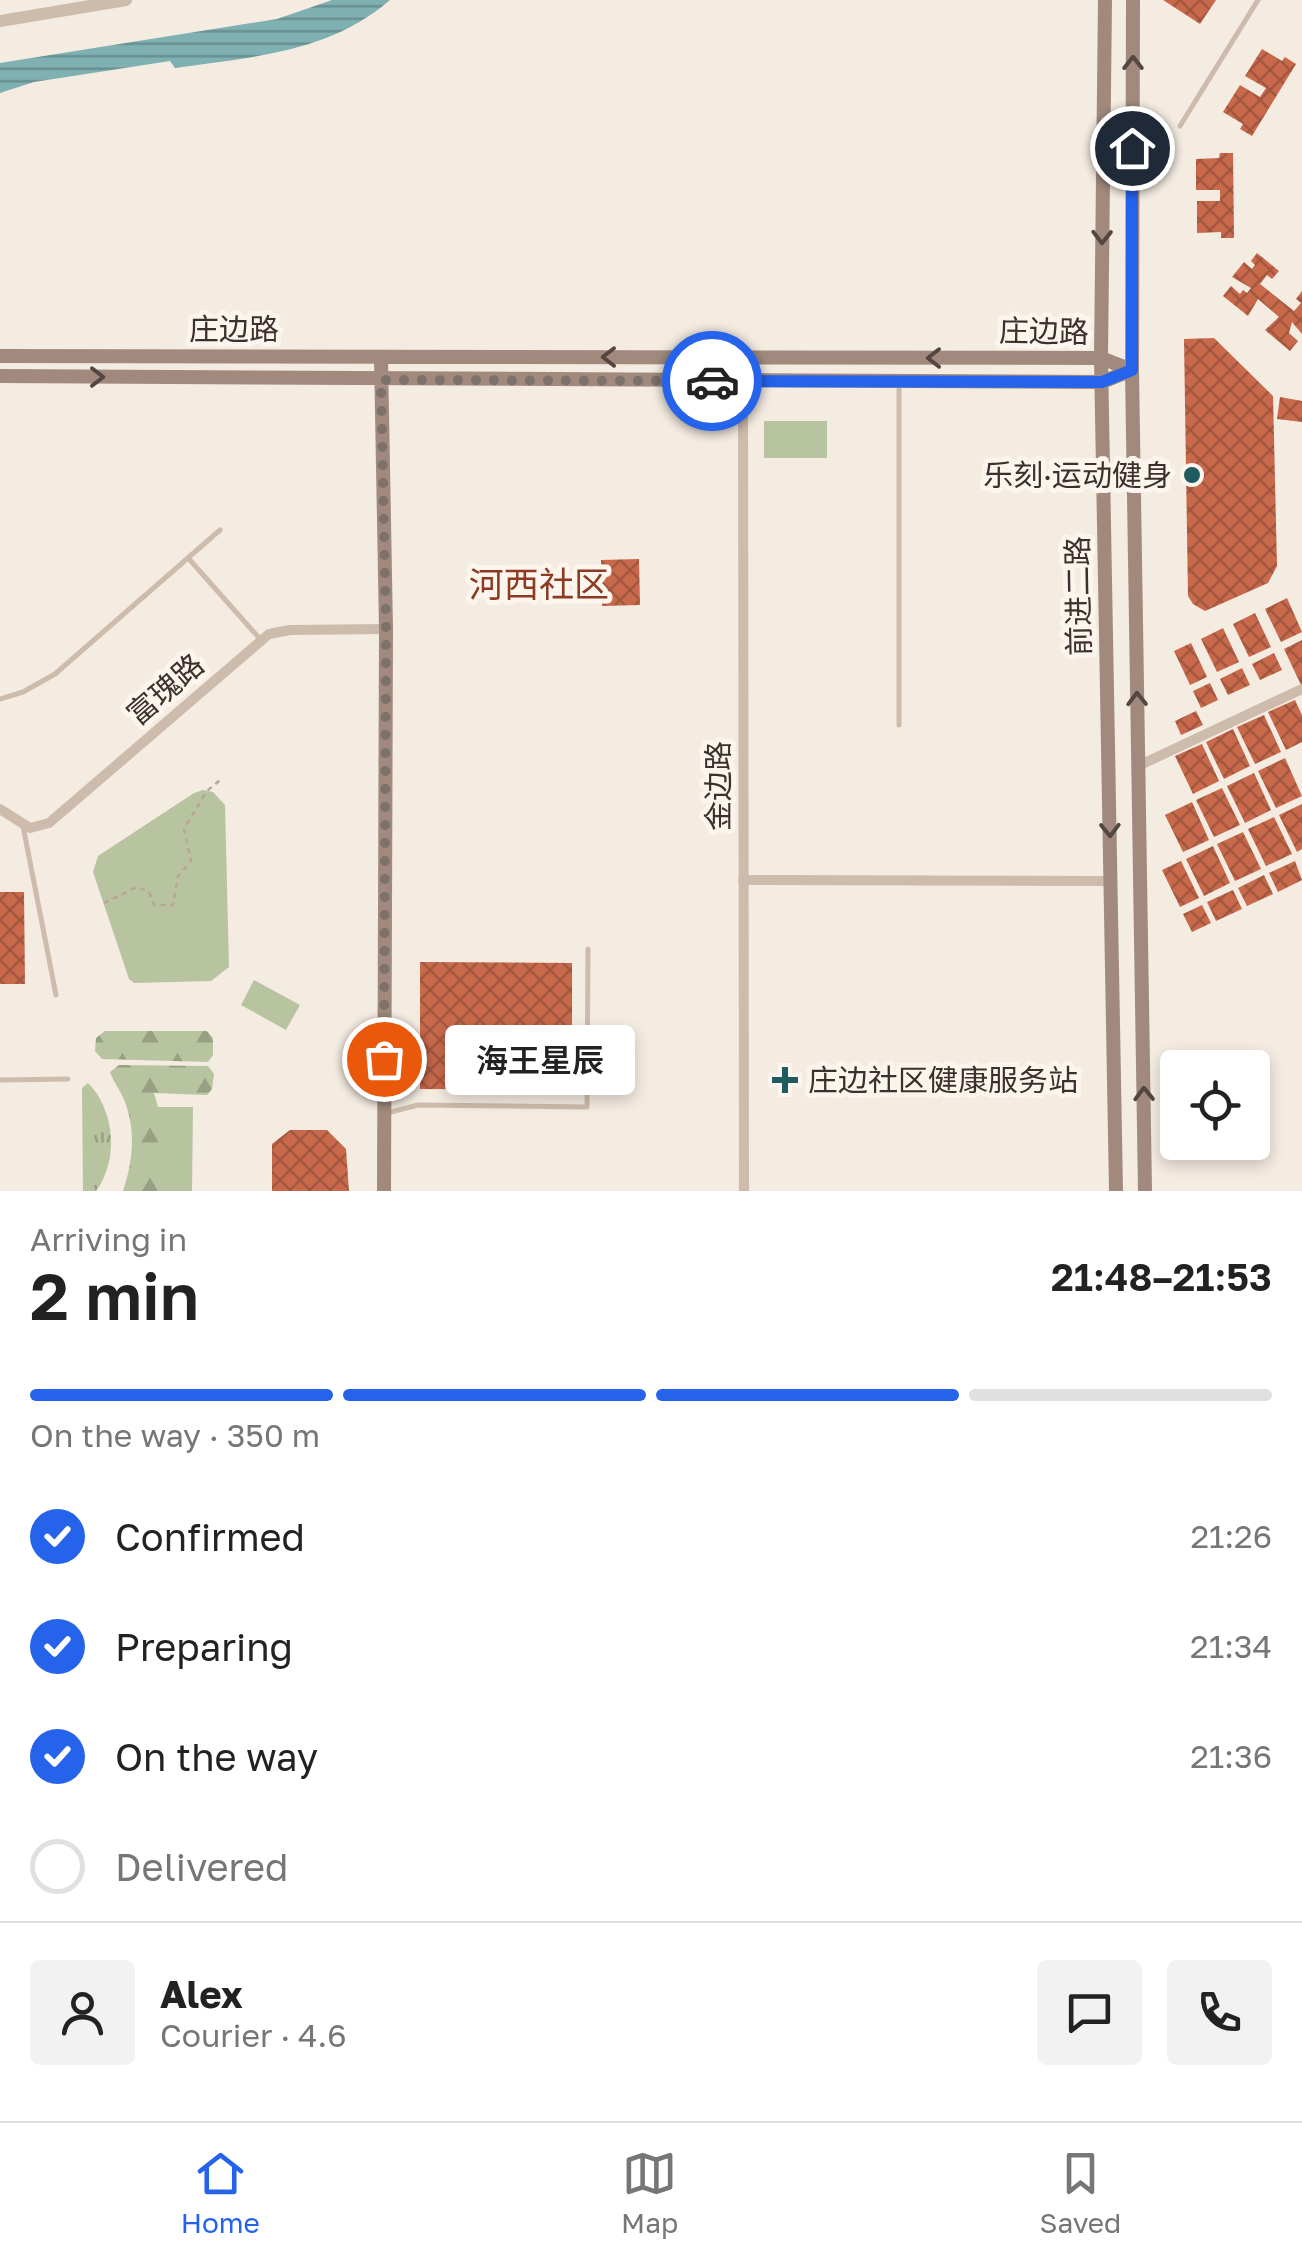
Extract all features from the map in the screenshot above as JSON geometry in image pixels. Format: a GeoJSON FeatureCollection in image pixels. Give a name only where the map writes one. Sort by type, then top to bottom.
{"type":"FeatureCollection","features":[{"type":"Feature","properties":{"kind":"main road","name":"前进二路"},"geometry":{"type":"LineString","coordinates":[[1105,0],[1101,358],[1116,1191]]}},
{"type":"Feature","properties":{"kind":"main road","name":"前进二路"},"geometry":{"type":"LineString","coordinates":[[1133,0],[1132,370],[1146,1191]]}},
{"type":"Feature","properties":{"kind":"main road","name":"庄边路"},"geometry":{"type":"LineString","coordinates":[[0,356],[1101,358],[1132,370]]}},
{"type":"Feature","properties":{"kind":"main road"},"geometry":{"type":"LineString","coordinates":[[381,357],[386,629],[384,1191]]}},
{"type":"Feature","properties":{"kind":"main road","name":"庄边路"},"geometry":{"type":"LineString","coordinates":[[0,376],[1102,382],[1132,370]]}},
{"type":"Feature","properties":{"kind":"street"},"geometry":{"type":"LineString","coordinates":[[0,21],[126,0]]}},
{"type":"Feature","properties":{"kind":"street","name":"金边路"},"geometry":{"type":"LineString","coordinates":[[743,381],[744,1191]]}},
{"type":"Feature","properties":{"kind":"street"},"geometry":{"type":"LineString","coordinates":[[260,639],[290,630],[386,629]]}},
{"type":"Feature","properties":{"kind":"street","name":"富瑰路"},"geometry":{"type":"LineString","coordinates":[[23,826],[30,828],[50,822],[260,639]]}},
{"type":"Feature","properties":{"kind":"street"},"geometry":{"type":"LineString","coordinates":[[1138,766],[1302,689]]}},
{"type":"Feature","properties":{"kind":"street"},"geometry":{"type":"LineString","coordinates":[[0,809],[23,826]]}},
{"type":"Feature","properties":{"kind":"street"},"geometry":{"type":"LineString","coordinates":[[743,880],[1111,881]]}},
{"type":"Feature","properties":{"kind":"lane"},"geometry":{"type":"LineString","coordinates":[[1180,126],[1258,0]]}},
{"type":"Feature","properties":{"kind":"lane"},"geometry":{"type":"LineString","coordinates":[[899,381],[899,725]]}},
{"type":"Feature","properties":{"kind":"lane"},"geometry":{"type":"LineString","coordinates":[[0,699],[23,692],[55,674],[220,530]]}},
{"type":"Feature","properties":{"kind":"lane"},"geometry":{"type":"LineString","coordinates":[[189,559],[260,639]]}},
{"type":"Feature","properties":{"kind":"lane"},"geometry":{"type":"LineString","coordinates":[[23,826],[56,994]]}},
{"type":"Feature","properties":{"kind":"lane"},"geometry":{"type":"LineString","coordinates":[[384,1114],[418,1105],[587,1107],[588,949]]}},
{"type":"Feature","properties":{"kind":"lane"},"geometry":{"type":"LineString","coordinates":[[0,1080],[68,1079]]}},
{"type":"Feature","properties":{"kind":"path"},"geometry":{"type":"LineString","coordinates":[[104,902],[138,888],[149,892],[154,905],[173,906],[178,876],[191,861],[184,828],[207,791],[220,780]]}},
{"type":"Feature","properties":{"kind":"green space"},"geometry":{"type":"Polygon","coordinates":[[[764,421],[827,421],[827,458],[764,458],[764,421]]]}},
{"type":"Feature","properties":{"kind":"green space"},"geometry":{"type":"Polygon","coordinates":[[[203,790],[213,792],[225,805],[229,967],[211,981],[134,983],[129,979],[93,872],[98,856],[203,790]]]}},
{"type":"Feature","properties":{"kind":"green space"},"geometry":{"type":"Polygon","coordinates":[[[254,980],[300,1005],[286,1030],[241,1005],[254,980]]]}},
{"type":"Feature","properties":{"kind":"green space"},"geometry":{"type":"Polygon","coordinates":[[[105,1031],[207,1031],[213,1038],[213,1055],[208,1062],[102,1059],[95,1051],[96,1038],[105,1031]]]}},
{"type":"Feature","properties":{"kind":"green space"},"geometry":{"type":"Polygon","coordinates":[[[119,1065],[208,1066],[214,1074],[207,1095],[154,1093],[158,1107],[158,1191],[123,1191],[132,1135],[125,1102],[110,1072],[119,1065]]]}},
{"type":"Feature","properties":{"kind":"green space"},"geometry":{"type":"Polygon","coordinates":[[[88,1083],[104,1107],[111,1136],[108,1165],[96,1191],[83,1191],[82,1088],[88,1083]]]}},
{"type":"Feature","properties":{"kind":"green space"},"geometry":{"type":"Polygon","coordinates":[[[158,1107],[193,1107],[192,1191],[158,1191],[158,1107]]]}},
{"type":"Feature","properties":{"kind":"water"},"geometry":{"type":"Polygon","coordinates":[[[332,0],[390,0],[341,31],[288,50],[175,68],[170,61],[34,82],[0,93],[0,63],[277,19],[332,0]]]}},
{"type":"Feature","properties":{"kind":"building"},"geometry":{"type":"Polygon","coordinates":[[[1163,0],[1216,0],[1200,24],[1163,0]]]}},
{"type":"Feature","properties":{"kind":"building"},"geometry":{"type":"Polygon","coordinates":[[[1262,49],[1296,64],[1252,136],[1240,129],[1243,124],[1223,112],[1240,85],[1260,97],[1266,88],[1245,76],[1262,49]]]}},
{"type":"Feature","properties":{"kind":"building"},"geometry":{"type":"Polygon","coordinates":[[[1220,153],[1233,153],[1234,238],[1221,238],[1221,232],[1197,233],[1197,201],[1220,201],[1220,190],[1196,190],[1196,159],[1219,158],[1220,153]]]}},
{"type":"Feature","properties":{"kind":"building"},"geometry":{"type":"Polygon","coordinates":[[[1257,253],[1279,271],[1272,279],[1267,275],[1260,284],[1294,311],[1301,303],[1296,299],[1302,291],[1302,334],[1292,322],[1289,333],[1298,341],[1290,351],[1265,330],[1279,317],[1258,299],[1248,316],[1223,296],[1231,286],[1240,294],[1251,288],[1232,277],[1244,262],[1252,269],[1255,265],[1251,261],[1257,253]]]}},
{"type":"Feature","properties":{"kind":"building"},"geometry":{"type":"Polygon","coordinates":[[[1214,338],[1273,396],[1277,566],[1268,583],[1205,611],[1188,596],[1184,339],[1214,338]]]}},
{"type":"Feature","properties":{"kind":"building"},"geometry":{"type":"Polygon","coordinates":[[[1280,397],[1302,401],[1302,422],[1277,419],[1280,397]]]}},
{"type":"Feature","properties":{"kind":"building"},"geometry":{"type":"Polygon","coordinates":[[[639,559],[640,605],[602,606],[601,560],[639,559]]]}},
{"type":"Feature","properties":{"kind":"building"},"geometry":{"type":"Polygon","coordinates":[[[1287,598],[1302,632],[1281,642],[1265,609],[1287,598]]]}},
{"type":"Feature","properties":{"kind":"building"},"geometry":{"type":"Polygon","coordinates":[[[1255,613],[1271,647],[1249,657],[1233,624],[1255,613]]]}},
{"type":"Feature","properties":{"kind":"building"},"geometry":{"type":"Polygon","coordinates":[[[1223,628],[1239,662],[1217,672],[1201,639],[1223,628]]]}},
{"type":"Feature","properties":{"kind":"building"},"geometry":{"type":"Polygon","coordinates":[[[1302,640],[1302,687],[1284,649],[1302,640]]]}},
{"type":"Feature","properties":{"kind":"building"},"geometry":{"type":"Polygon","coordinates":[[[1191,643],[1207,677],[1190,685],[1174,651],[1191,643]]]}},
{"type":"Feature","properties":{"kind":"building"},"geometry":{"type":"Polygon","coordinates":[[[1274,653],[1282,670],[1260,680],[1252,664],[1274,653]]]}},
{"type":"Feature","properties":{"kind":"building"},"geometry":{"type":"Polygon","coordinates":[[[1242,668],[1250,685],[1228,695],[1220,679],[1242,668]]]}},
{"type":"Feature","properties":{"kind":"building"},"geometry":{"type":"Polygon","coordinates":[[[1210,683],[1218,700],[1201,708],[1193,691],[1210,683]]]}},
{"type":"Feature","properties":{"kind":"building"},"geometry":{"type":"Polygon","coordinates":[[[1295,700],[1302,715],[1302,742],[1286,750],[1268,712],[1295,700]]]}},
{"type":"Feature","properties":{"kind":"building"},"geometry":{"type":"Polygon","coordinates":[[[1196,711],[1203,725],[1181,735],[1175,721],[1196,711]]]}},
{"type":"Feature","properties":{"kind":"building"},"geometry":{"type":"Polygon","coordinates":[[[1264,715],[1281,752],[1255,764],[1237,727],[1264,715]]]}},
{"type":"Feature","properties":{"kind":"building"},"geometry":{"type":"Polygon","coordinates":[[[1233,729],[1250,766],[1224,779],[1206,742],[1233,729]]]}},
{"type":"Feature","properties":{"kind":"building"},"geometry":{"type":"Polygon","coordinates":[[[1202,744],[1219,781],[1193,794],[1175,756],[1202,744]]]}},
{"type":"Feature","properties":{"kind":"building"},"geometry":{"type":"Polygon","coordinates":[[[1285,758],[1302,796],[1276,808],[1258,771],[1285,758]]]}},
{"type":"Feature","properties":{"kind":"building"},"geometry":{"type":"Polygon","coordinates":[[[1254,773],[1271,810],[1245,823],[1227,786],[1254,773]]]}},
{"type":"Feature","properties":{"kind":"building"},"geometry":{"type":"Polygon","coordinates":[[[1222,788],[1240,825],[1214,837],[1196,800],[1222,788]]]}},
{"type":"Feature","properties":{"kind":"building"},"geometry":{"type":"Polygon","coordinates":[[[1192,802],[1209,840],[1183,852],[1165,815],[1192,802]]]}},
{"type":"Feature","properties":{"kind":"building"},"geometry":{"type":"Polygon","coordinates":[[[1302,804],[1302,849],[1297,852],[1279,815],[1302,804]]]}},
{"type":"Feature","properties":{"kind":"building"},"geometry":{"type":"Polygon","coordinates":[[[1274,817],[1292,854],[1266,866],[1248,829],[1274,817]]]}},
{"type":"Feature","properties":{"kind":"building"},"geometry":{"type":"Polygon","coordinates":[[[1243,832],[1261,869],[1235,881],[1217,844],[1243,832]]]}},
{"type":"Feature","properties":{"kind":"building"},"geometry":{"type":"Polygon","coordinates":[[[1213,846],[1230,883],[1204,896],[1186,859],[1213,846]]]}},
{"type":"Feature","properties":{"kind":"building"},"geometry":{"type":"Polygon","coordinates":[[[1181,861],[1199,898],[1180,907],[1162,870],[1181,861]]]}},
{"type":"Feature","properties":{"kind":"building"},"geometry":{"type":"Polygon","coordinates":[[[1295,861],[1302,880],[1278,892],[1269,873],[1295,861]]]}},
{"type":"Feature","properties":{"kind":"building"},"geometry":{"type":"Polygon","coordinates":[[[1264,875],[1273,894],[1247,906],[1238,888],[1264,875]]]}},
{"type":"Feature","properties":{"kind":"building"},"geometry":{"type":"Polygon","coordinates":[[[1233,890],[1242,909],[1216,921],[1207,902],[1233,890]]]}},
{"type":"Feature","properties":{"kind":"building"},"geometry":{"type":"Polygon","coordinates":[[[0,892],[24,892],[25,984],[0,984],[0,892]]]}},
{"type":"Feature","properties":{"kind":"building"},"geometry":{"type":"Polygon","coordinates":[[[1202,905],[1211,923],[1192,932],[1183,914],[1202,905]]]}},
{"type":"Feature","properties":{"kind":"building"},"geometry":{"type":"Polygon","coordinates":[[[420,962],[572,963],[572,1090],[420,1089],[420,962]]]}},
{"type":"Feature","properties":{"kind":"building"},"geometry":{"type":"Polygon","coordinates":[[[290,1130],[327,1130],[346,1149],[349,1191],[272,1191],[272,1144],[290,1130]]]}},
{"type":"Feature","properties":{"kind":"way so far"},"geometry":{"type":"LineString","coordinates":[[384,1059],[386,629],[381,380],[712,381]]}},
{"type":"Feature","properties":{"kind":"place","name":"乐刻·运动健身"},"geometry":{"type":"Point","coordinates":[1192,475]}},
{"type":"Feature","properties":{"kind":"place","name":"海王星辰"},"geometry":{"type":"Point","coordinates":[384,1059]}},
{"type":"Feature","properties":{"kind":"place","name":"庄边社区健康服务站"},"geometry":{"type":"Point","coordinates":[785,1080]}},
{"type":"Feature","properties":{"kind":"district","name":"河西社区"},"geometry":{"type":"Point","coordinates":[539,584]}},
{"type":"Feature","properties":{"kind":"route"},"geometry":{"type":"LineString","coordinates":[[712,381],[1102,382],[1132,370],[1132,148]]}}]}
